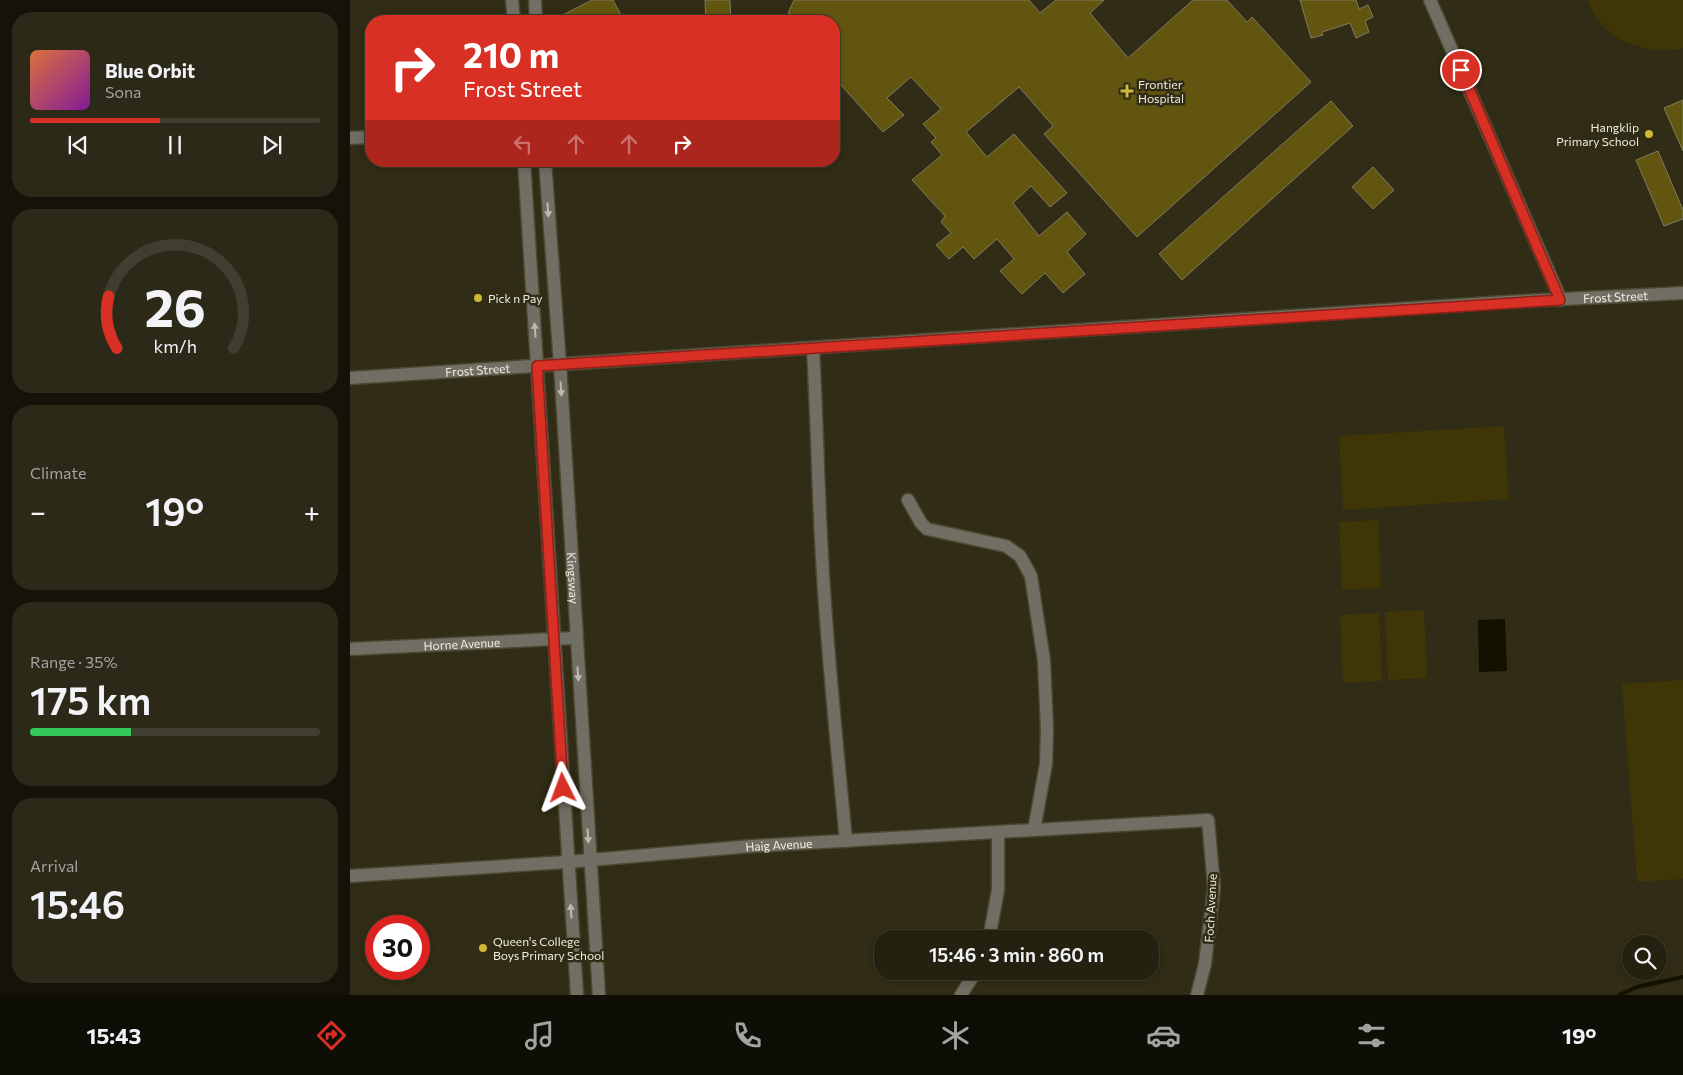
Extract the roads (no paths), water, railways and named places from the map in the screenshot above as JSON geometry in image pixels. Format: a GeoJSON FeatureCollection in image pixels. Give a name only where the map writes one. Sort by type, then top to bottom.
{"type":"FeatureCollection","features":[{"type":"Feature","properties":{"kind":"street"},"geometry":{"type":"LineString","coordinates":[[512,0],[513,15]]}},
{"type":"Feature","properties":{"kind":"street"},"geometry":{"type":"LineString","coordinates":[[535,0],[536,15]]}},
{"type":"Feature","properties":{"kind":"street"},"geometry":{"type":"LineString","coordinates":[[1430,0],[1560,300]]}},
{"type":"Feature","properties":{"kind":"street"},"geometry":{"type":"LineString","coordinates":[[350,138],[365,137]]}},
{"type":"Feature","properties":{"kind":"street","name":"Kingsway"},"geometry":{"type":"LineString","coordinates":[[524,167],[576,995]]}},
{"type":"Feature","properties":{"kind":"street","name":"Kingsway"},"geometry":{"type":"LineString","coordinates":[[544,167],[560,364],[575,638],[599,995]]}},
{"type":"Feature","properties":{"kind":"street","name":"Frost Street"},"geometry":{"type":"LineString","coordinates":[[350,378],[1683,293]]}},
{"type":"Feature","properties":{"kind":"street"},"geometry":{"type":"LineString","coordinates":[[812,349],[819,438],[822,566],[846,841]]}},
{"type":"Feature","properties":{"kind":"street"},"geometry":{"type":"LineString","coordinates":[[908,500],[921,524],[927,529],[1006,546],[1020,556],[1032,576],[1044,661],[1048,729],[1046,764],[1034,830]]}},
{"type":"Feature","properties":{"kind":"street","name":"Horne Avenue"},"geometry":{"type":"LineString","coordinates":[[350,649],[575,638]]}},
{"type":"Feature","properties":{"kind":"street","name":"Haig Avenue"},"geometry":{"type":"LineString","coordinates":[[350,876],[568,862],[752,846],[1208,820]]}},
{"type":"Feature","properties":{"kind":"street","name":"Foch Avenue"},"geometry":{"type":"LineString","coordinates":[[1197,995],[1205,964],[1214,887],[1208,820]]}},
{"type":"Feature","properties":{"kind":"street"},"geometry":{"type":"LineString","coordinates":[[991,930],[998,890],[998,832]]}},
{"type":"Feature","properties":{"kind":"street"},"geometry":{"type":"LineString","coordinates":[[961,995],[970,980]]}},
{"type":"Feature","properties":{"kind":"waterway"},"geometry":{"type":"LineString","coordinates":[[1619,995],[1637,987],[1683,977]]}},
{"type":"Feature","properties":{"kind":"place","name":"Frontier Hospital"},"geometry":{"type":"Point","coordinates":[1127,91]}},
{"type":"Feature","properties":{"kind":"place","name":"Hangklip Primary School"},"geometry":{"type":"Point","coordinates":[1649,134]}},
{"type":"Feature","properties":{"kind":"place","name":"Pick n Pay"},"geometry":{"type":"Point","coordinates":[478,298]}},
{"type":"Feature","properties":{"kind":"place","name":"Queen's College Boys Primary School"},"geometry":{"type":"Point","coordinates":[483,948]}}]}
